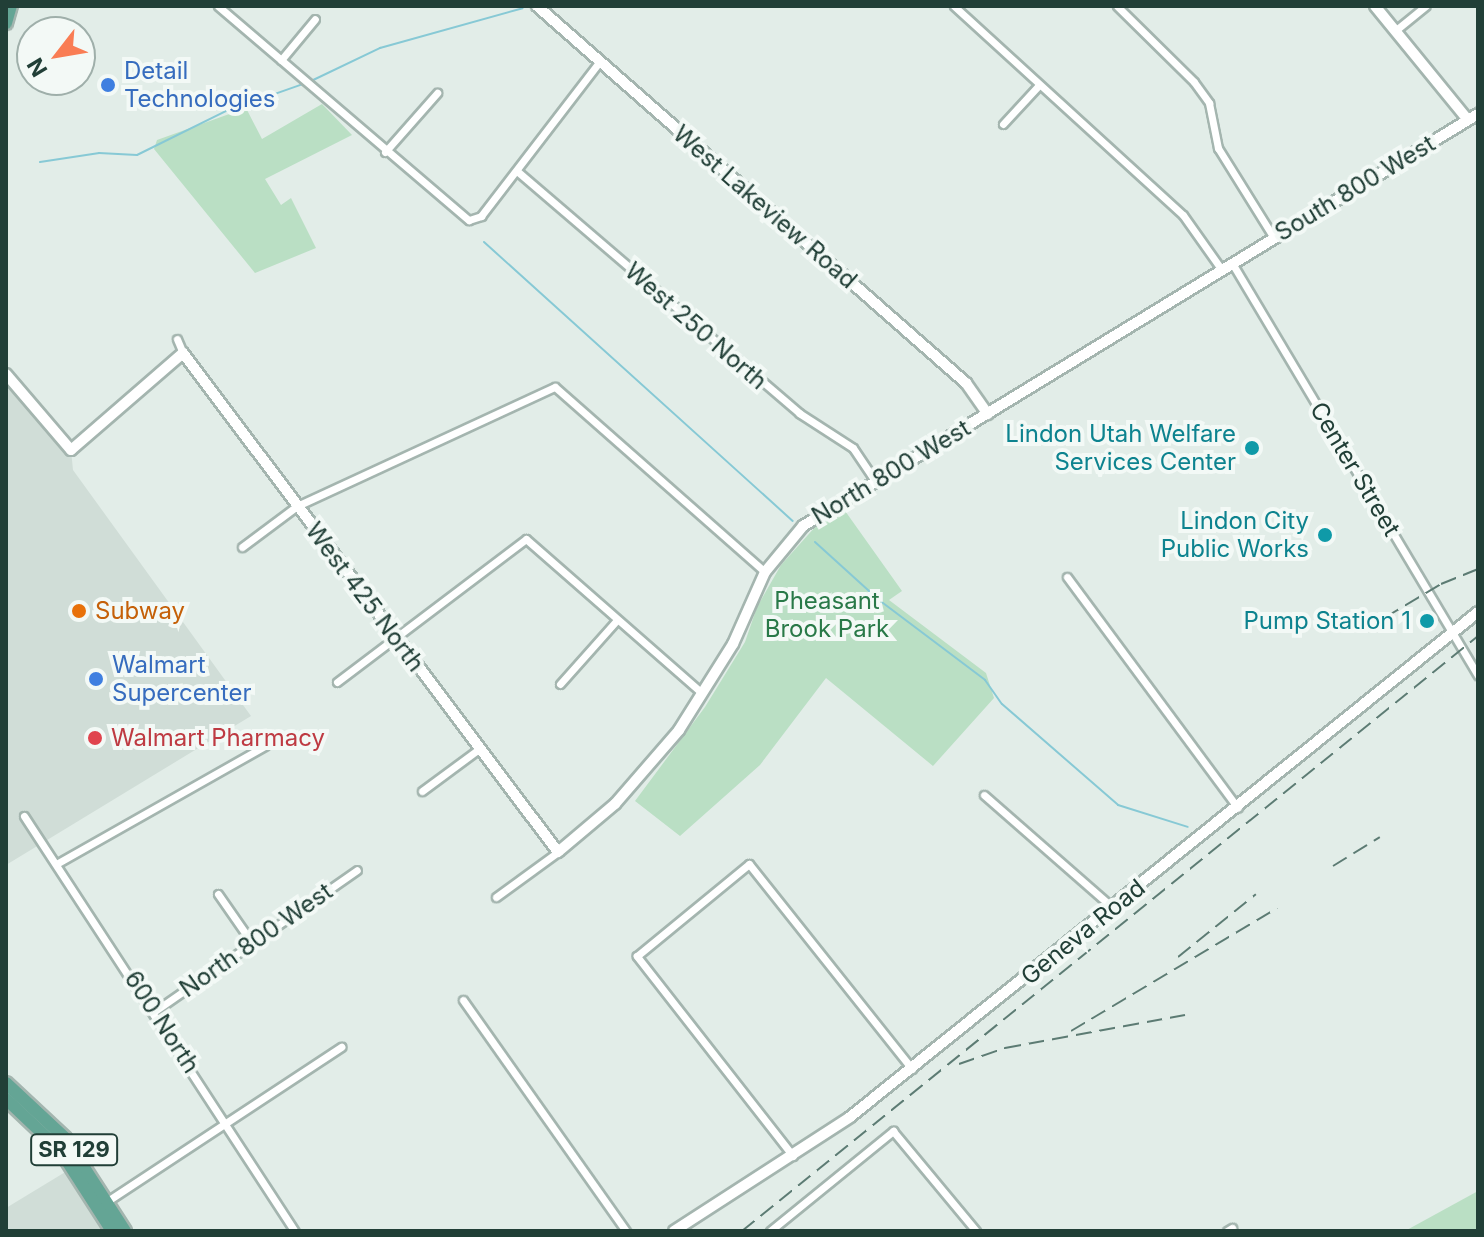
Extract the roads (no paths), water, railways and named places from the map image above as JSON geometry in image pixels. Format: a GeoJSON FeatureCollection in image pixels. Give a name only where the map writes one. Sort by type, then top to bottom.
{"type":"FeatureCollection","features":[{"type":"Feature","properties":{"kind":"main road"},"geometry":{"type":"LineString","coordinates":[[6,23],[11,6]]}},
{"type":"Feature","properties":{"kind":"main road","name":"SR 129"},"geometry":{"type":"LineString","coordinates":[[6,1083],[65,1138],[102,1204],[112,1231]]}},
{"type":"Feature","properties":{"kind":"main road","name":"SR 129"},"geometry":{"type":"LineString","coordinates":[[6,1099],[49,1137],[125,1231]]}},
{"type":"Feature","properties":{"kind":"street"},"geometry":{"type":"LineString","coordinates":[[218,6],[385,152],[469,220],[481,216],[600,61]]}},
{"type":"Feature","properties":{"kind":"street","name":"West Lakeview Road"},"geometry":{"type":"LineString","coordinates":[[537,6],[966,383],[988,414]]}},
{"type":"Feature","properties":{"kind":"street"},"geometry":{"type":"LineString","coordinates":[[954,6],[1183,215],[1222,270]]}},
{"type":"Feature","properties":{"kind":"street"},"geometry":{"type":"LineString","coordinates":[[1117,6],[1194,82],[1209,103],[1218,148],[1274,238]]}},
{"type":"Feature","properties":{"kind":"street"},"geometry":{"type":"LineString","coordinates":[[1375,6],[1468,120]]}},
{"type":"Feature","properties":{"kind":"street"},"geometry":{"type":"LineString","coordinates":[[1396,30],[1426,6]]}},
{"type":"Feature","properties":{"kind":"street"},"geometry":{"type":"LineString","coordinates":[[281,60],[315,19]]}},
{"type":"Feature","properties":{"kind":"street"},"geometry":{"type":"LineString","coordinates":[[1003,124],[1039,85]]}},
{"type":"Feature","properties":{"kind":"street"},"geometry":{"type":"LineString","coordinates":[[385,152],[437,93]]}},
{"type":"Feature","properties":{"kind":"street","name":"South 800 West"},"geometry":{"type":"LineString","coordinates":[[1232,263],[1478,114]]}},
{"type":"Feature","properties":{"kind":"street","name":"West 250 North"},"geometry":{"type":"LineString","coordinates":[[517,171],[799,413],[844,440],[874,479]]}},
{"type":"Feature","properties":{"kind":"street","name":"North 800 West"},"geometry":{"type":"LineString","coordinates":[[496,897],[558,852],[637,781],[702,693],[733,644],[765,572],[803,526],[874,479],[988,414],[1232,263]]}},
{"type":"Feature","properties":{"kind":"street","name":"Center Street"},"geometry":{"type":"LineString","coordinates":[[1232,263],[1478,675]]}},
{"type":"Feature","properties":{"kind":"street","name":"West 425 North"},"geometry":{"type":"LineString","coordinates":[[177,339],[183,353],[558,852]]}},
{"type":"Feature","properties":{"kind":"street"},"geometry":{"type":"LineString","coordinates":[[6,374],[42,410],[71,450],[183,353]]}},
{"type":"Feature","properties":{"kind":"street"},"geometry":{"type":"LineString","coordinates":[[242,547],[297,506],[555,387],[765,572]]}},
{"type":"Feature","properties":{"kind":"street"},"geometry":{"type":"LineString","coordinates":[[337,682],[526,539],[702,693]]}},
{"type":"Feature","properties":{"kind":"street"},"geometry":{"type":"LineString","coordinates":[[1067,577],[1238,808]]}},
{"type":"Feature","properties":{"kind":"street","name":"Geneva Road"},"geometry":{"type":"LineString","coordinates":[[674,1231],[793,1156],[912,1069],[1478,612]]}},
{"type":"Feature","properties":{"kind":"street"},"geometry":{"type":"LineString","coordinates":[[560,684],[617,620]]}},
{"type":"Feature","properties":{"kind":"street"},"geometry":{"type":"LineString","coordinates":[[58,863],[265,746]]}},
{"type":"Feature","properties":{"kind":"street"},"geometry":{"type":"LineString","coordinates":[[422,791],[479,749]]}},
{"type":"Feature","properties":{"kind":"street"},"geometry":{"type":"LineString","coordinates":[[984,795],[1113,908]]}},
{"type":"Feature","properties":{"kind":"street","name":"600 North"},"geometry":{"type":"LineString","coordinates":[[24,816],[155,1011],[295,1231]]}},
{"type":"Feature","properties":{"kind":"street"},"geometry":{"type":"LineString","coordinates":[[793,1156],[637,956],[749,864],[912,1069]]}},
{"type":"Feature","properties":{"kind":"street","name":"North 800 West"},"geometry":{"type":"LineString","coordinates":[[155,1011],[357,870]]}},
{"type":"Feature","properties":{"kind":"street"},"geometry":{"type":"LineString","coordinates":[[218,894],[252,943]]}},
{"type":"Feature","properties":{"kind":"street"},"geometry":{"type":"LineString","coordinates":[[463,1000],[626,1231]]}},
{"type":"Feature","properties":{"kind":"street"},"geometry":{"type":"LineString","coordinates":[[102,1204],[227,1125],[341,1047]]}},
{"type":"Feature","properties":{"kind":"street"},"geometry":{"type":"LineString","coordinates":[[770,1231],[893,1131],[976,1231]]}},
{"type":"Feature","properties":{"kind":"waterway"},"geometry":{"type":"LineString","coordinates":[[309,82],[380,48],[523,8]]}},
{"type":"Feature","properties":{"kind":"waterway"},"geometry":{"type":"LineString","coordinates":[[40,162],[99,153],[137,155],[226,111],[303,84]]}},
{"type":"Feature","properties":{"kind":"waterway"},"geometry":{"type":"LineString","coordinates":[[484,242],[793,521]]}},
{"type":"Feature","properties":{"kind":"waterway"},"geometry":{"type":"LineString","coordinates":[[815,542],[879,600],[985,680],[1002,704],[1118,805],[1188,827]]}},
{"type":"Feature","properties":{"kind":"railway"},"geometry":{"type":"LineString","coordinates":[[1364,630],[1441,584],[1478,569]]}},
{"type":"Feature","properties":{"kind":"railway"},"geometry":{"type":"LineString","coordinates":[[742,1231],[1478,636]]}},
{"type":"Feature","properties":{"kind":"railway"},"geometry":{"type":"LineString","coordinates":[[1333,866],[1380,837]]}},
{"type":"Feature","properties":{"kind":"railway"},"geometry":{"type":"LineString","coordinates":[[1178,957],[1256,894]]}},
{"type":"Feature","properties":{"kind":"railway"},"geometry":{"type":"LineString","coordinates":[[1071,1031],[1277,908]]}},
{"type":"Feature","properties":{"kind":"railway"},"geometry":{"type":"LineString","coordinates":[[959,1064],[1005,1048],[1185,1015]]}},
{"type":"Feature","properties":{"kind":"place","name":"Detail Technologies"},"geometry":{"type":"Point","coordinates":[108,85]}},
{"type":"Feature","properties":{"kind":"place","name":"Lindon Utah Welfare Services Center"},"geometry":{"type":"Point","coordinates":[1252,448]}},
{"type":"Feature","properties":{"kind":"place","name":"Lindon City Public Works"},"geometry":{"type":"Point","coordinates":[1325,535]}},
{"type":"Feature","properties":{"kind":"place","name":"Subway"},"geometry":{"type":"Point","coordinates":[79,611]}},
{"type":"Feature","properties":{"kind":"place","name":"Pump Station 1"},"geometry":{"type":"Point","coordinates":[1427,621]}},
{"type":"Feature","properties":{"kind":"place","name":"Walmart Supercenter"},"geometry":{"type":"Point","coordinates":[96,679]}},
{"type":"Feature","properties":{"kind":"place","name":"Walmart Pharmacy"},"geometry":{"type":"Point","coordinates":[95,738]}},
{"type":"Feature","properties":{"kind":"park label","name":"Pheasant Brook Park"},"geometry":{"type":"Point","coordinates":[827,615]}}]}
